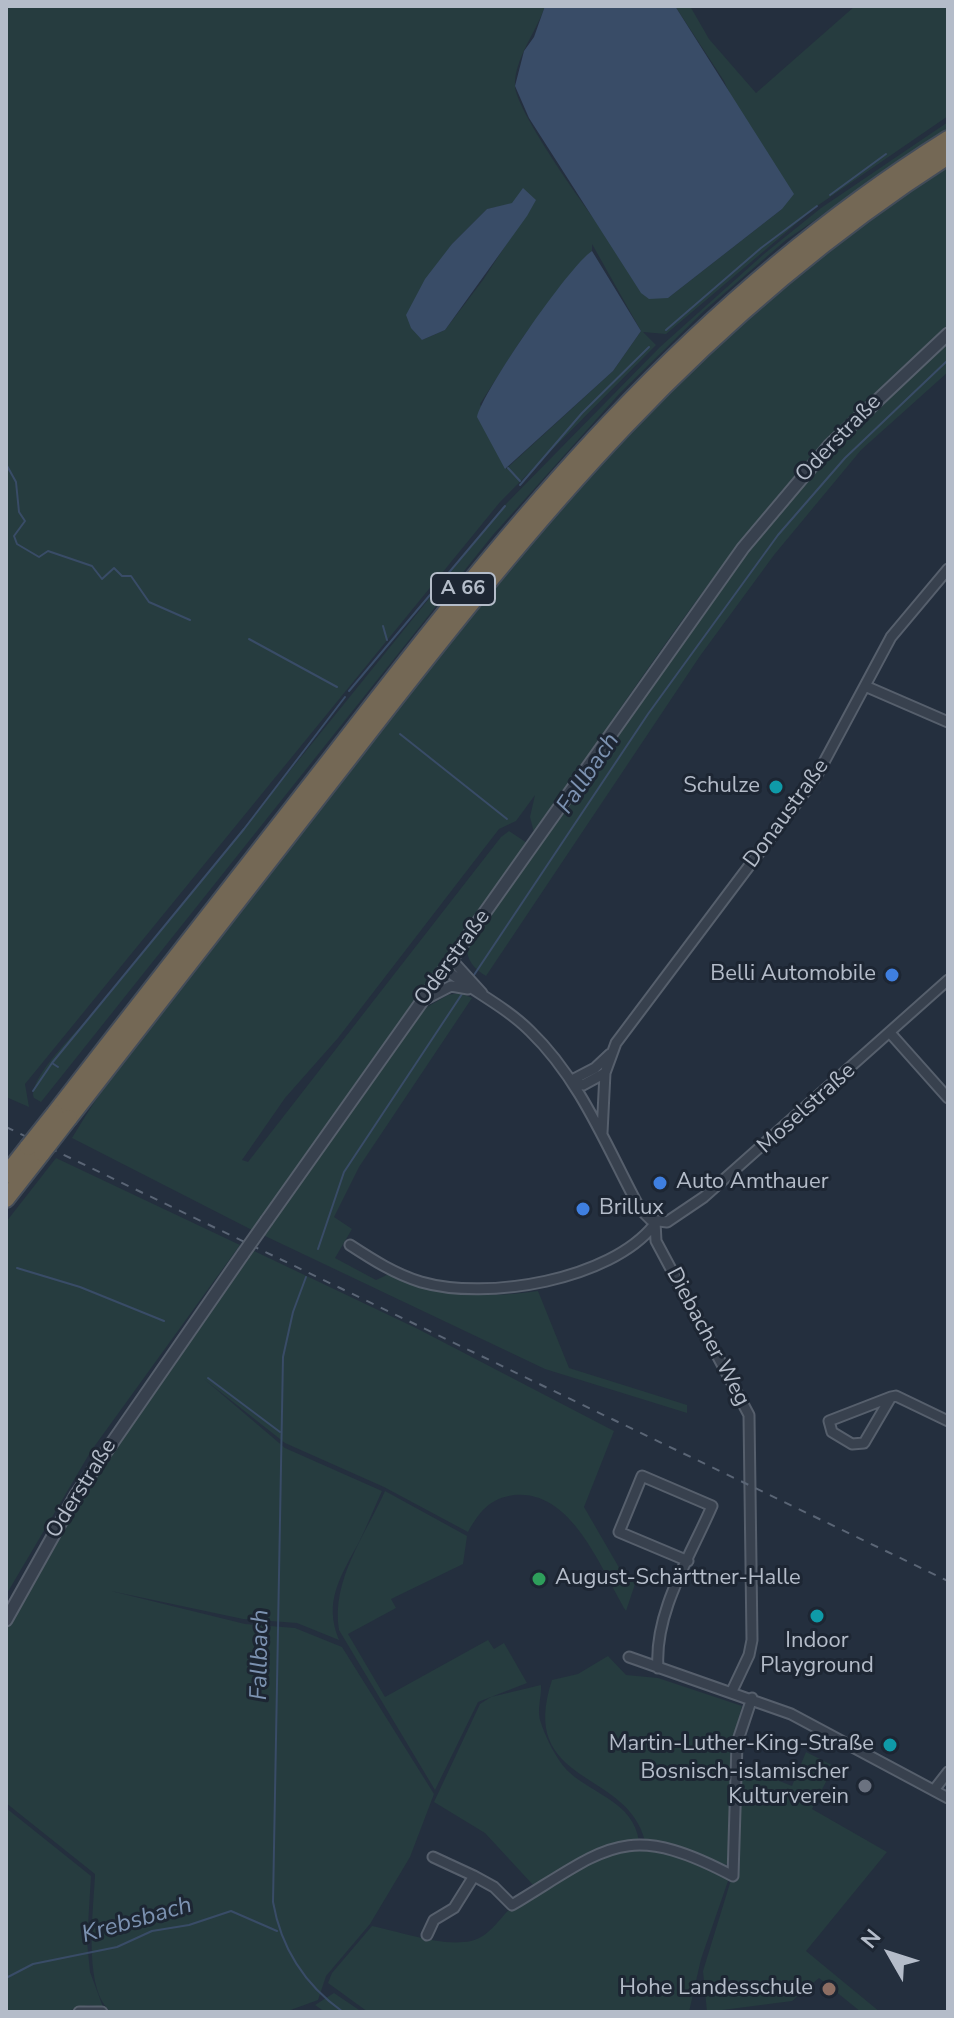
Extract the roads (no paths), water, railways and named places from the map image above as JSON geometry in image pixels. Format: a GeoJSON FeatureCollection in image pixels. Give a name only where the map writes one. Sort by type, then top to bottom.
{"type":"FeatureCollection","features":[{"type":"Feature","properties":{"kind":"highway","name":"A 66"},"geometry":{"type":"LineString","coordinates":[[62,1116],[421,641],[586,445],[679,350],[769,268],[840,213],[948,139]]}},
{"type":"Feature","properties":{"kind":"highway","name":"A 66"},"geometry":{"type":"LineString","coordinates":[[6,1199],[35,1150],[434,648],[599,451],[745,307],[848,225],[948,156]]}},
{"type":"Feature","properties":{"kind":"highway","name":"A 66"},"geometry":{"type":"LineString","coordinates":[[6,1175],[35,1150]]}},
{"type":"Feature","properties":{"kind":"street","name":"Oderstraße"},"geometry":{"type":"LineString","coordinates":[[6,1620],[76,1495],[743,548],[829,446],[948,334]]}},
{"type":"Feature","properties":{"kind":"street","name":"Donaustraße"},"geometry":{"type":"LineString","coordinates":[[572,1080],[595,1068],[612,1051],[816,777],[891,637],[948,569]]}},
{"type":"Feature","properties":{"kind":"street"},"geometry":{"type":"LineString","coordinates":[[865,686],[948,722]]}},
{"type":"Feature","properties":{"kind":"street"},"geometry":{"type":"LineString","coordinates":[[448,964],[462,981],[530,1030],[572,1080],[640,1209],[655,1222]]}},
{"type":"Feature","properties":{"kind":"street","name":"Moselstraße"},"geometry":{"type":"LineString","coordinates":[[350,1245],[382,1266],[423,1283],[468,1290],[493,1289],[564,1276],[598,1263],[633,1245],[655,1222],[674,1219],[726,1180],[948,980]]}},
{"type":"Feature","properties":{"kind":"street"},"geometry":{"type":"LineString","coordinates":[[420,1004],[462,981]]}},
{"type":"Feature","properties":{"kind":"street"},"geometry":{"type":"LineString","coordinates":[[891,1034],[948,1098]]}},
{"type":"Feature","properties":{"kind":"street","name":"Donaustraße"},"geometry":{"type":"LineString","coordinates":[[603,1140],[605,1073],[612,1051]]}},
{"type":"Feature","properties":{"kind":"street"},"geometry":{"type":"LineString","coordinates":[[572,1080],[583,1085],[605,1073]]}},
{"type":"Feature","properties":{"kind":"street","name":"Diebacher Weg"},"geometry":{"type":"LineString","coordinates":[[655,1222],[656,1241],[750,1420],[747,1486],[752,1640],[749,1655],[732,1691]]}},
{"type":"Feature","properties":{"kind":"street"},"geometry":{"type":"LineString","coordinates":[[891,1397],[864,1443],[852,1444],[832,1432],[829,1421],[891,1397],[906,1398],[948,1421]]}},
{"type":"Feature","properties":{"kind":"street"},"geometry":{"type":"LineString","coordinates":[[658,1668],[661,1623],[712,1506],[642,1476],[619,1532],[688,1561]]}},
{"type":"Feature","properties":{"kind":"street"},"geometry":{"type":"LineString","coordinates":[[629,1657],[752,1698],[812,1724],[948,1798]]}},
{"type":"Feature","properties":{"kind":"street"},"geometry":{"type":"LineString","coordinates":[[433,1857],[494,1887],[512,1905],[610,1847],[643,1844],[688,1854],[733,1876],[737,1743],[752,1698]]}},
{"type":"Feature","properties":{"kind":"street"},"geometry":{"type":"LineString","coordinates":[[934,1790],[948,1772]]}},
{"type":"Feature","properties":{"kind":"street"},"geometry":{"type":"LineString","coordinates":[[427,1935],[434,1920],[454,1908],[465,1885],[474,1876]]}},
{"type":"Feature","properties":{"kind":"street"},"geometry":{"type":"LineString","coordinates":[[79,2012],[102,2012]]}},
{"type":"Feature","properties":{"kind":"water"},"geometry":{"type":"Polygon","coordinates":[[[545,6],[675,6],[794,194],[782,209],[668,298],[649,299],[641,293],[529,118],[515,86],[524,51],[534,37],[545,6]]]}},
{"type":"Feature","properties":{"kind":"water"},"geometry":{"type":"Polygon","coordinates":[[[523,188],[536,200],[527,216],[445,330],[422,340],[411,328],[406,315],[425,279],[452,244],[487,209],[512,203],[523,188]]]}},
{"type":"Feature","properties":{"kind":"water"},"geometry":{"type":"Polygon","coordinates":[[[592,251],[641,331],[613,371],[505,469],[477,417],[494,382],[528,330],[565,280],[592,251]]]}},
{"type":"Feature","properties":{"kind":"waterway"},"geometry":{"type":"LineString","coordinates":[[830,195],[886,154]]}},
{"type":"Feature","properties":{"kind":"waterway"},"geometry":{"type":"LineString","coordinates":[[666,330],[761,248],[817,206]]}},
{"type":"Feature","properties":{"kind":"waterway"},"geometry":{"type":"LineString","coordinates":[[520,485],[582,413],[649,347]]}},
{"type":"Feature","properties":{"kind":"waterway","name":"Fallbach"},"geometry":{"type":"LineString","coordinates":[[472,978],[648,714],[778,535],[845,458],[948,360]]}},
{"type":"Feature","properties":{"kind":"waterway"},"geometry":{"type":"LineString","coordinates":[[6,464],[16,482],[19,512],[25,521],[14,536],[17,544],[39,557],[48,551],[92,566],[102,579],[114,568],[122,576],[131,576],[149,602],[190,620]]}},
{"type":"Feature","properties":{"kind":"waterway"},"geometry":{"type":"LineString","coordinates":[[508,468],[520,481]]}},
{"type":"Feature","properties":{"kind":"waterway"},"geometry":{"type":"LineString","coordinates":[[349,691],[505,506]]}},
{"type":"Feature","properties":{"kind":"waterway"},"geometry":{"type":"LineString","coordinates":[[383,626],[387,640]]}},
{"type":"Feature","properties":{"kind":"waterway"},"geometry":{"type":"LineString","coordinates":[[249,639],[337,687]]}},
{"type":"Feature","properties":{"kind":"waterway"},"geometry":{"type":"LineString","coordinates":[[52,1063],[244,829],[345,697]]}},
{"type":"Feature","properties":{"kind":"waterway"},"geometry":{"type":"LineString","coordinates":[[400,734],[507,819]]}},
{"type":"Feature","properties":{"kind":"waterway","name":"Fallbach"},"geometry":{"type":"LineString","coordinates":[[318,1249],[344,1172],[462,994]]}},
{"type":"Feature","properties":{"kind":"waterway"},"geometry":{"type":"LineString","coordinates":[[33,1091],[52,1063],[58,1067]]}},
{"type":"Feature","properties":{"kind":"waterway"},"geometry":{"type":"LineString","coordinates":[[17,1268],[80,1287],[164,1321]]}},
{"type":"Feature","properties":{"kind":"waterway","name":"Fallbach"},"geometry":{"type":"LineString","coordinates":[[306,1277],[293,1312],[283,1357],[273,1902],[282,1935],[297,1964],[317,1990],[343,2012]]}},
{"type":"Feature","properties":{"kind":"waterway"},"geometry":{"type":"LineString","coordinates":[[208,1378],[280,1432]]}},
{"type":"Feature","properties":{"kind":"waterway","name":"Krebsbach"},"geometry":{"type":"LineString","coordinates":[[6,1978],[33,1964],[117,1947],[152,1931],[189,1925],[231,1911],[277,1931]]}},
{"type":"Feature","properties":{"kind":"railway"},"geometry":{"type":"LineString","coordinates":[[6,1127],[948,1581]]}},
{"type":"Feature","properties":{"kind":"place","name":"Schulze"},"geometry":{"type":"Point","coordinates":[776,787]}},
{"type":"Feature","properties":{"kind":"place","name":"Belli Automobile"},"geometry":{"type":"Point","coordinates":[892,975]}},
{"type":"Feature","properties":{"kind":"place","name":"Auto Amthauer"},"geometry":{"type":"Point","coordinates":[660,1183]}},
{"type":"Feature","properties":{"kind":"place","name":"Brillux"},"geometry":{"type":"Point","coordinates":[583,1209]}},
{"type":"Feature","properties":{"kind":"place","name":"August-Schärttner-Halle"},"geometry":{"type":"Point","coordinates":[539,1579]}},
{"type":"Feature","properties":{"kind":"place","name":"Indoor Playground"},"geometry":{"type":"Point","coordinates":[817,1616]}},
{"type":"Feature","properties":{"kind":"place","name":"Martin-Luther-King-Straße"},"geometry":{"type":"Point","coordinates":[890,1745]}},
{"type":"Feature","properties":{"kind":"place","name":"Bosnisch-islamischer Kulturverein"},"geometry":{"type":"Point","coordinates":[865,1786]}},
{"type":"Feature","properties":{"kind":"place","name":"Hohe Landesschule"},"geometry":{"type":"Point","coordinates":[829,1989]}}]}
